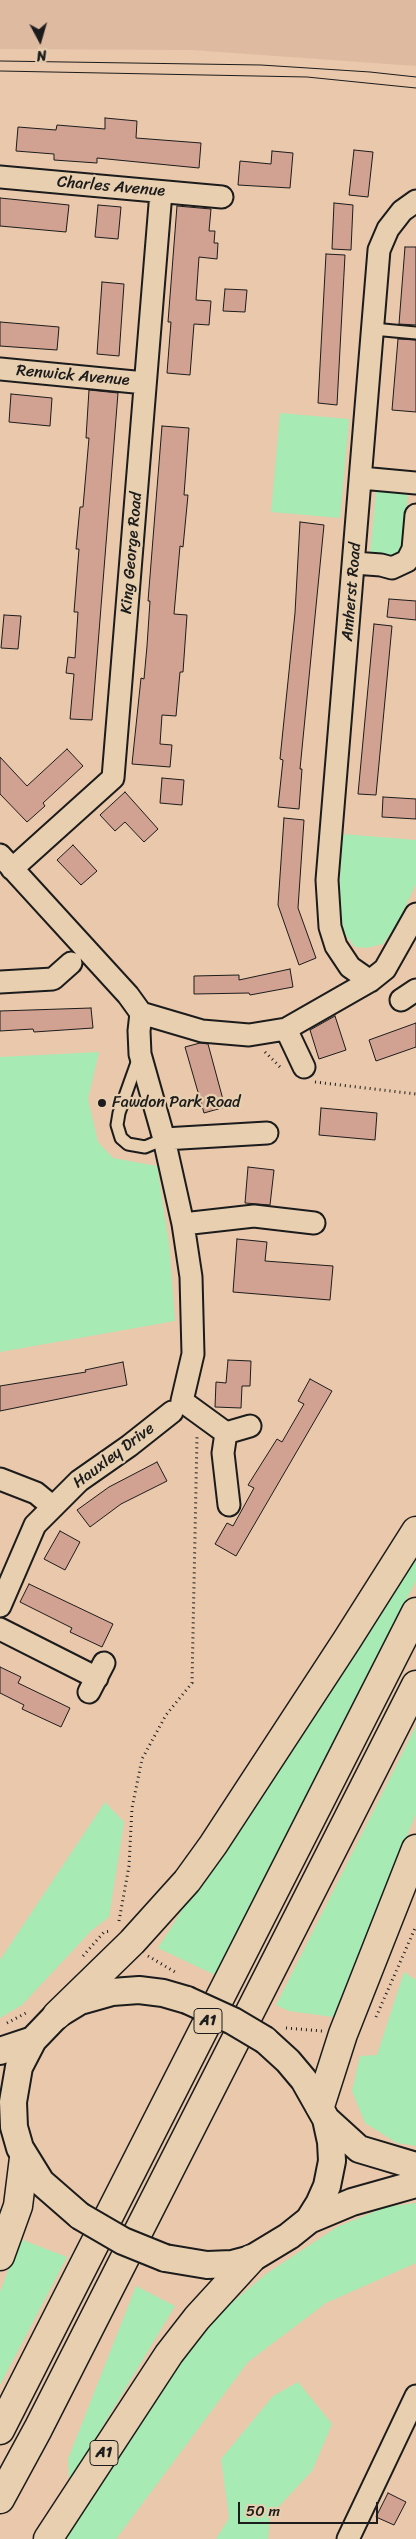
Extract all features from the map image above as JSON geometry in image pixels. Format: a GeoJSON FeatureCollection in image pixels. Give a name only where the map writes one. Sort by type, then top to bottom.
{"type":"FeatureCollection","features":[{"type":"Feature","properties":{"kind":"highway"},"geometry":{"type":"LineString","coordinates":[[57,2015],[132,1942],[187,1881],[213,1845],[416,1531]]}},
{"type":"Feature","properties":{"kind":"highway","name":"A1"},"geometry":{"type":"LineString","coordinates":[[0,2430],[416,1612]]}},
{"type":"Feature","properties":{"kind":"highway","name":"A1"},"geometry":{"type":"LineString","coordinates":[[0,2498],[38,2429],[416,1685]]}},
{"type":"Feature","properties":{"kind":"highway"},"geometry":{"type":"LineString","coordinates":[[323,2112],[343,2034],[416,1849]]}},
{"type":"Feature","properties":{"kind":"highway"},"geometry":{"type":"LineString","coordinates":[[0,2256],[18,2206],[22,2153]]}},
{"type":"Feature","properties":{"kind":"highway","name":"A1"},"geometry":{"type":"LineString","coordinates":[[48,2539],[169,2354],[197,2318],[251,2259]]}},
{"type":"Feature","properties":{"kind":"street","name":"Charles Avenue"},"geometry":{"type":"LineString","coordinates":[[0,177],[222,197]]}},
{"type":"Feature","properties":{"kind":"street","name":"King George Road"},"geometry":{"type":"LineString","coordinates":[[6,862],[113,778],[161,192]]}},
{"type":"Feature","properties":{"kind":"street","name":"Amherst Road"},"geometry":{"type":"LineString","coordinates":[[370,980],[350,967],[336,946],[330,927],[327,880],[379,250],[388,229],[402,211],[416,201]]}},
{"type":"Feature","properties":{"kind":"street","name":"Renwick Avenue"},"geometry":{"type":"LineString","coordinates":[[0,369],[145,383]]}},
{"type":"Feature","properties":{"kind":"street"},"geometry":{"type":"LineString","coordinates":[[361,478],[416,482]]}},
{"type":"Feature","properties":{"kind":"street"},"geometry":{"type":"LineString","coordinates":[[354,563],[381,565],[392,568],[407,561],[413,549],[416,515]]}},
{"type":"Feature","properties":{"kind":"street"},"geometry":{"type":"LineString","coordinates":[[6,862],[128,995],[141,1013],[202,1031],[250,1035],[286,1029],[370,980],[385,969],[410,942],[416,914]]}},
{"type":"Feature","properties":{"kind":"street"},"geometry":{"type":"LineString","coordinates":[[0,982],[53,979],[72,963]]}},
{"type":"Feature","properties":{"kind":"street"},"geometry":{"type":"LineString","coordinates":[[141,1013],[138,1031],[140,1054],[164,1139],[183,1224],[191,1277],[193,1354],[184,1408],[226,1433],[250,1426]]}},
{"type":"Feature","properties":{"kind":"street"},"geometry":{"type":"LineString","coordinates":[[286,1029],[300,1074]]}},
{"type":"Feature","properties":{"kind":"street"},"geometry":{"type":"LineString","coordinates":[[164,1139],[267,1133]]}},
{"type":"Feature","properties":{"kind":"street"},"geometry":{"type":"LineString","coordinates":[[183,1224],[254,1216],[314,1223]]}},
{"type":"Feature","properties":{"kind":"street","name":"Hauxley Drive"},"geometry":{"type":"LineString","coordinates":[[0,1606],[36,1525],[78,1481],[184,1408]]}},
{"type":"Feature","properties":{"kind":"street"},"geometry":{"type":"LineString","coordinates":[[226,1433],[224,1453],[229,1505]]}},
{"type":"Feature","properties":{"kind":"street"},"geometry":{"type":"LineString","coordinates":[[0,1478],[36,1493],[53,1507]]}},
{"type":"Feature","properties":{"kind":"street"},"geometry":{"type":"LineString","coordinates":[[0,1629],[97,1678]]}},
{"type":"Feature","properties":{"kind":"street"},"geometry":{"type":"LineString","coordinates":[[22,2153],[14,2127],[12,2102],[19,2067],[33,2040],[57,2015],[80,2001],[112,1992],[147,1991],[187,2000],[233,2021],[273,2033],[323,2112],[359,2149],[416,2166]]}},
{"type":"Feature","properties":{"kind":"street"},"geometry":{"type":"LineString","coordinates":[[0,2051],[33,2040]]}},
{"type":"Feature","properties":{"kind":"street"},"geometry":{"type":"LineString","coordinates":[[309,2220],[327,2186],[332,2161],[331,2142],[323,2112]]}},
{"type":"Feature","properties":{"kind":"street"},"geometry":{"type":"LineString","coordinates":[[0,2124],[41,2182],[80,2216],[124,2241],[165,2258],[207,2265],[232,2264],[251,2259],[272,2248],[309,2220],[352,2202],[416,2184]]}},
{"type":"Feature","properties":{"kind":"street"},"geometry":{"type":"LineString","coordinates":[[348,2539],[416,2396]]}},
{"type":"Feature","properties":{"kind":"lane"},"geometry":{"type":"LineString","coordinates":[[373,329],[416,333]]}},
{"type":"Feature","properties":{"kind":"lane"},"geometry":{"type":"LineString","coordinates":[[140,1054],[119,1113],[117,1125],[121,1138],[128,1144],[145,1147],[164,1139]]}},
{"type":"Feature","properties":{"kind":"path"},"geometry":{"type":"LineString","coordinates":[[250,1035],[300,1074],[416,1094]]}},
{"type":"Feature","properties":{"kind":"path"},"geometry":{"type":"LineString","coordinates":[[119,1922],[129,1866],[132,1808],[142,1759],[166,1715],[192,1683],[184,1408]]}},
{"type":"Feature","properties":{"kind":"path"},"geometry":{"type":"LineString","coordinates":[[374,2023],[416,1926]]}},
{"type":"Feature","properties":{"kind":"path"},"geometry":{"type":"LineString","coordinates":[[147,1955],[179,1975]]}},
{"type":"Feature","properties":{"kind":"path"},"geometry":{"type":"LineString","coordinates":[[273,2033],[316,2030]]}},
{"type":"Feature","properties":{"kind":"shaded area"},"geometry":{"type":"Polygon","coordinates":[[[0,0],[416,0],[416,66],[192,50],[0,49],[0,0]]]}},
{"type":"Feature","properties":{"kind":"green space"},"geometry":{"type":"Polygon","coordinates":[[[280,413],[349,419],[340,518],[271,512],[280,413]]]}},
{"type":"Feature","properties":{"kind":"green space"},"geometry":{"type":"Polygon","coordinates":[[[376,490],[408,493],[403,557],[370,554],[376,490]]]}},
{"type":"Feature","properties":{"kind":"green space"},"geometry":{"type":"Polygon","coordinates":[[[342,834],[416,840],[416,884],[398,922],[383,944],[367,948],[355,947],[344,933],[339,902],[342,834]]]}},
{"type":"Feature","properties":{"kind":"green space"},"geometry":{"type":"Polygon","coordinates":[[[99,1052],[88,1099],[98,1142],[113,1158],[157,1166],[169,1244],[175,1321],[0,1352],[0,1057],[99,1052]]]}},
{"type":"Feature","properties":{"kind":"green space"},"geometry":{"type":"Polygon","coordinates":[[[416,1542],[416,1581],[215,1975],[158,1948],[416,1542]]]}},
{"type":"Feature","properties":{"kind":"green space"},"geometry":{"type":"Polygon","coordinates":[[[416,1726],[416,1814],[333,2017],[289,2011],[276,2005],[416,1726]]]}},
{"type":"Feature","properties":{"kind":"green space"},"geometry":{"type":"Polygon","coordinates":[[[105,1802],[124,1822],[109,1917],[91,1931],[22,2005],[0,2018],[0,1960],[105,1802]]]}},
{"type":"Feature","properties":{"kind":"green space"},"geometry":{"type":"Polygon","coordinates":[[[404,1972],[416,1980],[416,2146],[397,2143],[365,2123],[352,2091],[360,2056],[377,2055],[404,1972]]]}},
{"type":"Feature","properties":{"kind":"green space"},"geometry":{"type":"Polygon","coordinates":[[[416,2203],[416,2263],[326,2303],[248,2362],[116,2539],[59,2539],[157,2389],[215,2317],[266,2274],[337,2227],[386,2207],[416,2203]]]}},
{"type":"Feature","properties":{"kind":"green space"},"geometry":{"type":"Polygon","coordinates":[[[20,2239],[67,2257],[0,2385],[0,2292],[20,2239]]]}},
{"type":"Feature","properties":{"kind":"green space"},"geometry":{"type":"Polygon","coordinates":[[[136,2286],[175,2306],[69,2482],[68,2459],[136,2286]]]}},
{"type":"Feature","properties":{"kind":"green space"},"geometry":{"type":"Polygon","coordinates":[[[298,2382],[332,2424],[312,2471],[270,2516],[268,2539],[216,2539],[229,2518],[221,2459],[273,2396],[298,2382]]]}},
{"type":"Feature","properties":{"kind":"building"},"geometry":{"type":"Polygon","coordinates":[[[105,118],[137,121],[136,138],[201,143],[199,168],[97,158],[97,163],[54,160],[54,154],[16,151],[18,127],[56,130],[57,125],[105,129],[105,118]]]}},
{"type":"Feature","properties":{"kind":"building"},"geometry":{"type":"Polygon","coordinates":[[[354,150],[373,152],[368,197],[349,195],[354,150]]]}},
{"type":"Feature","properties":{"kind":"building"},"geometry":{"type":"Polygon","coordinates":[[[272,151],[293,153],[290,188],[238,185],[240,161],[271,164],[272,151]]]}},
{"type":"Feature","properties":{"kind":"building"},"geometry":{"type":"Polygon","coordinates":[[[0,198],[69,205],[66,232],[0,226],[0,198]]]}},
{"type":"Feature","properties":{"kind":"building"},"geometry":{"type":"Polygon","coordinates":[[[334,203],[353,205],[351,250],[332,249],[334,203]]]}},
{"type":"Feature","properties":{"kind":"building"},"geometry":{"type":"Polygon","coordinates":[[[98,205],[121,207],[118,239],[95,237],[98,205]]]}},
{"type":"Feature","properties":{"kind":"building"},"geometry":{"type":"Polygon","coordinates":[[[177,206],[211,209],[209,231],[215,231],[214,243],[218,243],[217,259],[199,257],[196,300],[211,301],[209,325],[194,324],[190,375],[167,373],[171,322],[168,322],[177,206]]]}},
{"type":"Feature","properties":{"kind":"building"},"geometry":{"type":"Polygon","coordinates":[[[405,247],[416,247],[416,325],[399,324],[405,247]]]}},
{"type":"Feature","properties":{"kind":"building"},"geometry":{"type":"Polygon","coordinates":[[[326,254],[345,255],[337,405],[318,403],[326,254]]]}},
{"type":"Feature","properties":{"kind":"building"},"geometry":{"type":"Polygon","coordinates":[[[102,282],[124,284],[119,356],[97,354],[102,282]]]}},
{"type":"Feature","properties":{"kind":"building"},"geometry":{"type":"Polygon","coordinates":[[[225,289],[247,290],[245,312],[223,311],[225,289]]]}},
{"type":"Feature","properties":{"kind":"building"},"geometry":{"type":"Polygon","coordinates":[[[0,322],[59,327],[57,350],[0,346],[0,322]]]}},
{"type":"Feature","properties":{"kind":"building"},"geometry":{"type":"Polygon","coordinates":[[[398,339],[416,340],[416,412],[392,410],[398,339]]]}},
{"type":"Feature","properties":{"kind":"building"},"geometry":{"type":"Polygon","coordinates":[[[89,390],[118,393],[92,720],[70,719],[74,674],[66,673],[68,657],[75,658],[78,612],[74,612],[79,549],[76,549],[80,507],[83,507],[89,438],[86,438],[89,390]]]}},
{"type":"Feature","properties":{"kind":"building"},"geometry":{"type":"Polygon","coordinates":[[[11,394],[52,398],[50,426],[9,422],[11,394]]]}},
{"type":"Feature","properties":{"kind":"building"},"geometry":{"type":"Polygon","coordinates":[[[162,426],[189,428],[184,495],[188,495],[183,547],[180,546],[174,614],[187,615],[183,672],[180,672],[176,716],[162,715],[160,744],[172,745],[170,767],[132,764],[141,678],[144,679],[147,646],[150,601],[148,601],[162,426]]]}},
{"type":"Feature","properties":{"kind":"building"},"geometry":{"type":"Polygon","coordinates":[[[300,522],[324,525],[300,769],[302,769],[299,809],[278,807],[283,760],[280,759],[295,613],[300,522]]]}},
{"type":"Feature","properties":{"kind":"building"},"geometry":{"type":"Polygon","coordinates":[[[389,599],[416,601],[416,620],[387,617],[389,599]]]}},
{"type":"Feature","properties":{"kind":"building"},"geometry":{"type":"Polygon","coordinates":[[[4,615],[21,616],[18,649],[1,648],[4,615]]]}},
{"type":"Feature","properties":{"kind":"building"},"geometry":{"type":"Polygon","coordinates":[[[374,624],[392,626],[376,795],[358,794],[374,624]]]}},
{"type":"Feature","properties":{"kind":"building"},"geometry":{"type":"Polygon","coordinates":[[[67,749],[83,766],[43,803],[45,806],[27,822],[0,794],[0,757],[27,786],[67,749]]]}},
{"type":"Feature","properties":{"kind":"building"},"geometry":{"type":"Polygon","coordinates":[[[162,778],[184,780],[182,805],[160,803],[162,778]]]}},
{"type":"Feature","properties":{"kind":"building"},"geometry":{"type":"Polygon","coordinates":[[[125,792],[158,829],[144,842],[125,822],[115,831],[100,815],[125,792]]]}},
{"type":"Feature","properties":{"kind":"building"},"geometry":{"type":"Polygon","coordinates":[[[383,797],[416,799],[416,819],[382,817],[383,797]]]}},
{"type":"Feature","properties":{"kind":"building"},"geometry":{"type":"Polygon","coordinates":[[[284,818],[304,820],[298,908],[316,958],[299,965],[278,905],[284,818]]]}},
{"type":"Feature","properties":{"kind":"building"},"geometry":{"type":"Polygon","coordinates":[[[73,845],[97,871],[81,885],[57,860],[73,845]]]}},
{"type":"Feature","properties":{"kind":"building"},"geometry":{"type":"Polygon","coordinates":[[[290,969],[293,987],[250,995],[249,993],[194,994],[194,976],[239,975],[239,980],[290,969]]]}},
{"type":"Feature","properties":{"kind":"building"},"geometry":{"type":"Polygon","coordinates":[[[91,1008],[93,1028],[34,1032],[33,1029],[0,1031],[0,1011],[91,1008]]]}},
{"type":"Feature","properties":{"kind":"building"},"geometry":{"type":"Polygon","coordinates":[[[335,1016],[346,1050],[319,1059],[310,1030],[335,1016]]]}},
{"type":"Feature","properties":{"kind":"building"},"geometry":{"type":"Polygon","coordinates":[[[416,1023],[416,1047],[376,1061],[369,1040],[416,1023]]]}},
{"type":"Feature","properties":{"kind":"building"},"geometry":{"type":"Polygon","coordinates":[[[200,1043],[208,1044],[225,1107],[204,1113],[185,1047],[200,1043]]]}},
{"type":"Feature","properties":{"kind":"building"},"geometry":{"type":"Polygon","coordinates":[[[321,1108],[377,1113],[375,1140],[319,1135],[321,1108]]]}},
{"type":"Feature","properties":{"kind":"building"},"geometry":{"type":"Polygon","coordinates":[[[248,1167],[274,1170],[270,1205],[245,1203],[248,1167]]]}},
{"type":"Feature","properties":{"kind":"building"},"geometry":{"type":"Polygon","coordinates":[[[237,1239],[267,1242],[265,1261],[333,1266],[330,1300],[233,1292],[237,1239]]]}},
{"type":"Feature","properties":{"kind":"building"},"geometry":{"type":"Polygon","coordinates":[[[228,1360],[251,1361],[250,1386],[242,1386],[241,1408],[215,1407],[216,1382],[226,1383],[228,1360]]]}},
{"type":"Feature","properties":{"kind":"building"},"geometry":{"type":"Polygon","coordinates":[[[123,1362],[127,1385],[0,1411],[0,1386],[86,1372],[85,1370],[123,1362]]]}},
{"type":"Feature","properties":{"kind":"building"},"geometry":{"type":"Polygon","coordinates":[[[310,1379],[332,1391],[236,1556],[215,1544],[227,1523],[233,1526],[254,1488],[248,1485],[277,1439],[282,1442],[304,1404],[298,1401],[310,1379]]]}},
{"type":"Feature","properties":{"kind":"building"},"geometry":{"type":"Polygon","coordinates":[[[157,1462],[167,1481],[121,1504],[90,1527],[77,1510],[109,1487],[157,1462]]]}},
{"type":"Feature","properties":{"kind":"building"},"geometry":{"type":"Polygon","coordinates":[[[60,1531],[80,1542],[65,1570],[44,1559],[60,1531]]]}},
{"type":"Feature","properties":{"kind":"building"},"geometry":{"type":"Polygon","coordinates":[[[29,1584],[113,1624],[102,1647],[70,1632],[72,1628],[20,1602],[29,1584]]]}},
{"type":"Feature","properties":{"kind":"building"},"geometry":{"type":"Polygon","coordinates":[[[0,1667],[21,1677],[18,1683],[70,1708],[61,1727],[22,1709],[24,1705],[0,1693],[0,1667]]]}},
{"type":"Feature","properties":{"kind":"building"},"geometry":{"type":"Polygon","coordinates":[[[388,2493],[406,2502],[394,2525],[376,2517],[388,2493]]]}},
{"type":"Feature","properties":{"kind":"tram line"},"geometry":{"type":"LineString","coordinates":[[0,61],[261,65],[416,77]]}},
{"type":"Feature","properties":{"kind":"tram line"},"geometry":{"type":"LineString","coordinates":[[0,71],[307,77],[416,88]]}},
{"type":"Feature","properties":{"kind":"place","name":"Fawdon Park Road"},"geometry":{"type":"Point","coordinates":[102,1103]}}]}
